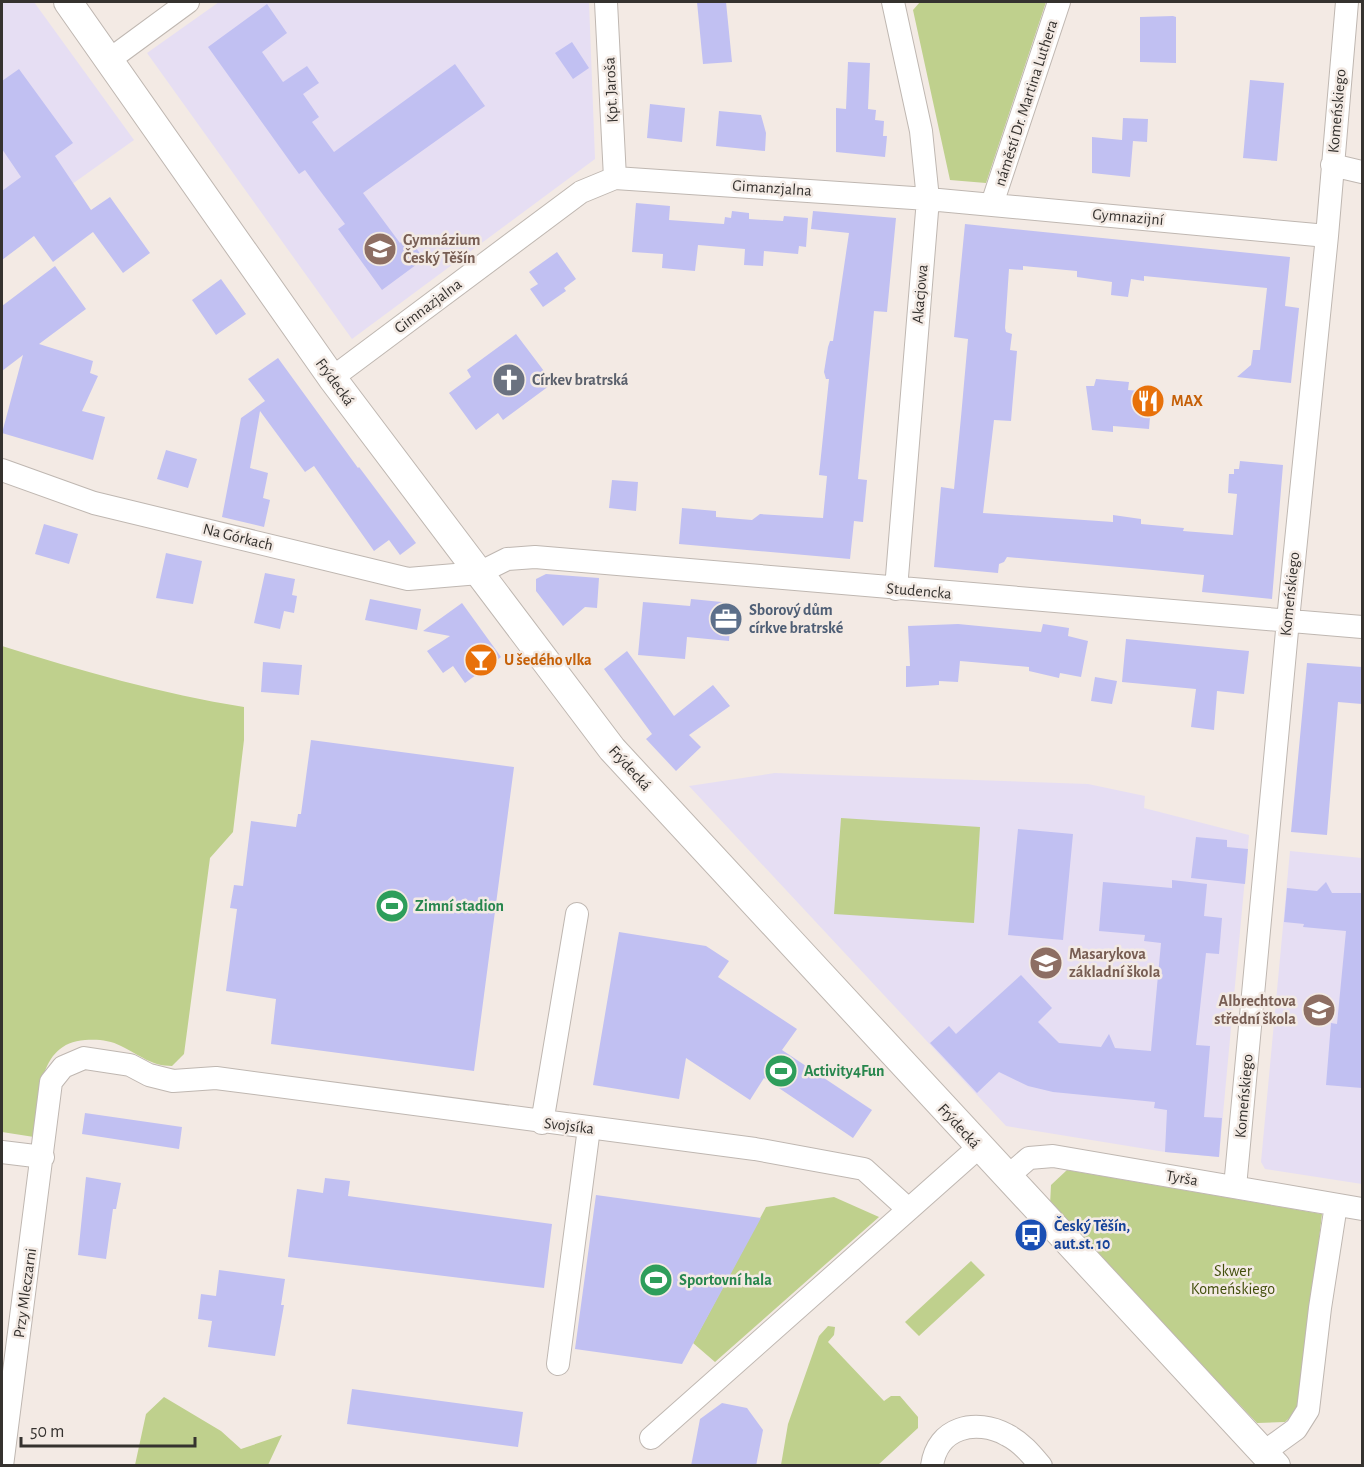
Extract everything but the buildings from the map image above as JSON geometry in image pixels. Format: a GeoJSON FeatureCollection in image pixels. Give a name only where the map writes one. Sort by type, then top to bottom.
{"type":"FeatureCollection","features":[{"type":"Feature","properties":{"kind":"main road","name":"Frýdecká"},"geometry":{"type":"LineString","coordinates":[[68,2],[332,378],[612,749],[1270,1459]]}},
{"type":"Feature","properties":{"kind":"street"},"geometry":{"type":"LineString","coordinates":[[109,60],[188,2]]}},
{"type":"Feature","properties":{"kind":"street","name":"Kpt. Jaroša"},"geometry":{"type":"LineString","coordinates":[[606,2],[615,178]]}},
{"type":"Feature","properties":{"kind":"street","name":"náměstí Dr. Martina Luthera"},"geometry":{"type":"LineString","coordinates":[[992,204],[1059,2]]}},
{"type":"Feature","properties":{"kind":"street","name":"Komeńskiego"},"geometry":{"type":"LineString","coordinates":[[1235,1187],[1288,620],[1327,236],[1347,2]]}},
{"type":"Feature","properties":{"kind":"street","name":"Akacjowa"},"geometry":{"type":"LineString","coordinates":[[896,589],[928,199],[921,131],[900,7]]}},
{"type":"Feature","properties":{"kind":"street"},"geometry":{"type":"LineString","coordinates":[[1332,165],[1362,172]]}},
{"type":"Feature","properties":{"kind":"street","name":"Gimanzjalna"},"geometry":{"type":"LineString","coordinates":[[615,178],[928,199]]}},
{"type":"Feature","properties":{"kind":"street","name":"Gimnazjalna"},"geometry":{"type":"LineString","coordinates":[[332,378],[581,192],[615,178]]}},
{"type":"Feature","properties":{"kind":"street","name":"Gymnazijní"},"geometry":{"type":"LineString","coordinates":[[928,199],[1327,236]]}},
{"type":"Feature","properties":{"kind":"street","name":"Na Górkach"},"geometry":{"type":"LineString","coordinates":[[2,470],[94,503],[408,579],[478,573]]}},
{"type":"Feature","properties":{"kind":"street","name":"Studencka"},"geometry":{"type":"LineString","coordinates":[[478,573],[507,559],[535,557],[1362,627]]}},
{"type":"Feature","properties":{"kind":"street"},"geometry":{"type":"LineString","coordinates":[[542,1123],[577,914]]}},
{"type":"Feature","properties":{"kind":"street","name":"Svojsíka"},"geometry":{"type":"LineString","coordinates":[[43,1157],[51,1082],[63,1066],[84,1058],[130,1065],[149,1075],[173,1081],[216,1078],[542,1123],[754,1149],[864,1169],[908,1209]]}},
{"type":"Feature","properties":{"kind":"street"},"geometry":{"type":"LineString","coordinates":[[558,1364],[590,1128]]}},
{"type":"Feature","properties":{"kind":"street"},"geometry":{"type":"LineString","coordinates":[[651,1438],[979,1147]]}},
{"type":"Feature","properties":{"kind":"street"},"geometry":{"type":"LineString","coordinates":[[2,1152],[43,1157]]}},
{"type":"Feature","properties":{"kind":"street","name":"Tyrša"},"geometry":{"type":"LineString","coordinates":[[1008,1177],[1029,1158],[1053,1156],[1362,1209]]}},
{"type":"Feature","properties":{"kind":"street","name":"Przy Mleczarni"},"geometry":{"type":"LineString","coordinates":[[2,1451],[43,1157]]}},
{"type":"Feature","properties":{"kind":"street"},"geometry":{"type":"LineString","coordinates":[[1270,1459],[1296,1429],[1308,1410],[1336,1205]]}},
{"type":"Feature","properties":{"kind":"street"},"geometry":{"type":"LineString","coordinates":[[932,1466],[934,1455],[946,1436],[964,1426],[980,1427],[1006,1434],[1027,1449],[1041,1466]]}},
{"type":"Feature","properties":{"kind":"shaded area"},"geometry":{"type":"Polygon","coordinates":[[[2,2],[34,2],[134,140],[2,234],[2,2]]]}},
{"type":"Feature","properties":{"kind":"shaded area","name":"Gymnázium Český Těšín"},"geometry":{"type":"Polygon","coordinates":[[[219,2],[589,2],[595,159],[352,339],[147,53],[219,2]]]}},
{"type":"Feature","properties":{"kind":"shaded area","name":"Masarykova základní škola"},"geometry":{"type":"Polygon","coordinates":[[[775,773],[1088,784],[1145,796],[1144,808],[1249,835],[1219,1157],[1165,1152],[1006,1126],[689,786],[775,773]]]}},
{"type":"Feature","properties":{"kind":"shaded area","name":"Albrechtova střední škola"},"geometry":{"type":"Polygon","coordinates":[[[1290,851],[1362,858],[1362,1184],[1265,1169],[1261,1162],[1290,851]]]}},
{"type":"Feature","properties":{"kind":"green space"},"geometry":{"type":"Polygon","coordinates":[[[920,2],[1046,2],[986,183],[950,180],[913,10],[920,2]]]}},
{"type":"Feature","properties":{"kind":"green space"},"geometry":{"type":"Polygon","coordinates":[[[2,646],[122,681],[183,696],[244,707],[244,740],[233,832],[210,858],[184,1054],[172,1066],[165,1066],[108,1041],[85,1040],[69,1044],[57,1051],[43,1076],[34,1137],[2,1132],[2,646]]]}},
{"type":"Feature","properties":{"kind":"green space"},"geometry":{"type":"Polygon","coordinates":[[[841,818],[980,827],[974,923],[834,914],[841,818]]]}},
{"type":"Feature","properties":{"kind":"green space","name":"Skwer Komeńskiego"},"geometry":{"type":"Polygon","coordinates":[[[1067,1170],[1322,1214],[1299,1409],[1285,1422],[1257,1423],[1050,1205],[1051,1185],[1067,1170]]]}},
{"type":"Feature","properties":{"kind":"green space"},"geometry":{"type":"Polygon","coordinates":[[[834,1197],[879,1217],[715,1362],[693,1343],[766,1207],[834,1197]]]}},
{"type":"Feature","properties":{"kind":"green space"},"geometry":{"type":"Polygon","coordinates":[[[971,1261],[985,1275],[919,1336],[905,1322],[971,1261]]]}},
{"type":"Feature","properties":{"kind":"green space"},"geometry":{"type":"Polygon","coordinates":[[[828,1326],[835,1327],[834,1335],[828,1342],[884,1401],[891,1396],[900,1396],[918,1417],[918,1428],[878,1465],[781,1465],[788,1424],[819,1336],[828,1326]]]}},
{"type":"Feature","properties":{"kind":"green space"},"geometry":{"type":"Polygon","coordinates":[[[164,1397],[221,1431],[241,1449],[282,1435],[268,1465],[135,1465],[146,1414],[164,1397]]]}},
{"type":"Feature","properties":{"kind":"place","name":"Gymnázium Český Těšín"},"geometry":{"type":"Point","coordinates":[380,249]}},
{"type":"Feature","properties":{"kind":"place","name":"Církev bratrská"},"geometry":{"type":"Point","coordinates":[509,380]}},
{"type":"Feature","properties":{"kind":"place","name":"MAX"},"geometry":{"type":"Point","coordinates":[1148,401]}},
{"type":"Feature","properties":{"kind":"place","name":"Sborový dům církve bratrské"},"geometry":{"type":"Point","coordinates":[726,619]}},
{"type":"Feature","properties":{"kind":"place","name":"U šedého vlka"},"geometry":{"type":"Point","coordinates":[481,660]}},
{"type":"Feature","properties":{"kind":"place","name":"Zimní stadion"},"geometry":{"type":"Point","coordinates":[392,906]}},
{"type":"Feature","properties":{"kind":"place","name":"Masarykova základní škola"},"geometry":{"type":"Point","coordinates":[1046,963]}},
{"type":"Feature","properties":{"kind":"place","name":"Albrechtova střední škola"},"geometry":{"type":"Point","coordinates":[1319,1010]}},
{"type":"Feature","properties":{"kind":"place","name":"Activity4Fun"},"geometry":{"type":"Point","coordinates":[781,1071]}},
{"type":"Feature","properties":{"kind":"place","name":"Český Těšín, aut.st. 10"},"geometry":{"type":"Point","coordinates":[1031,1235]}},
{"type":"Feature","properties":{"kind":"place","name":"Sportovní hala"},"geometry":{"type":"Point","coordinates":[656,1280]}}]}
